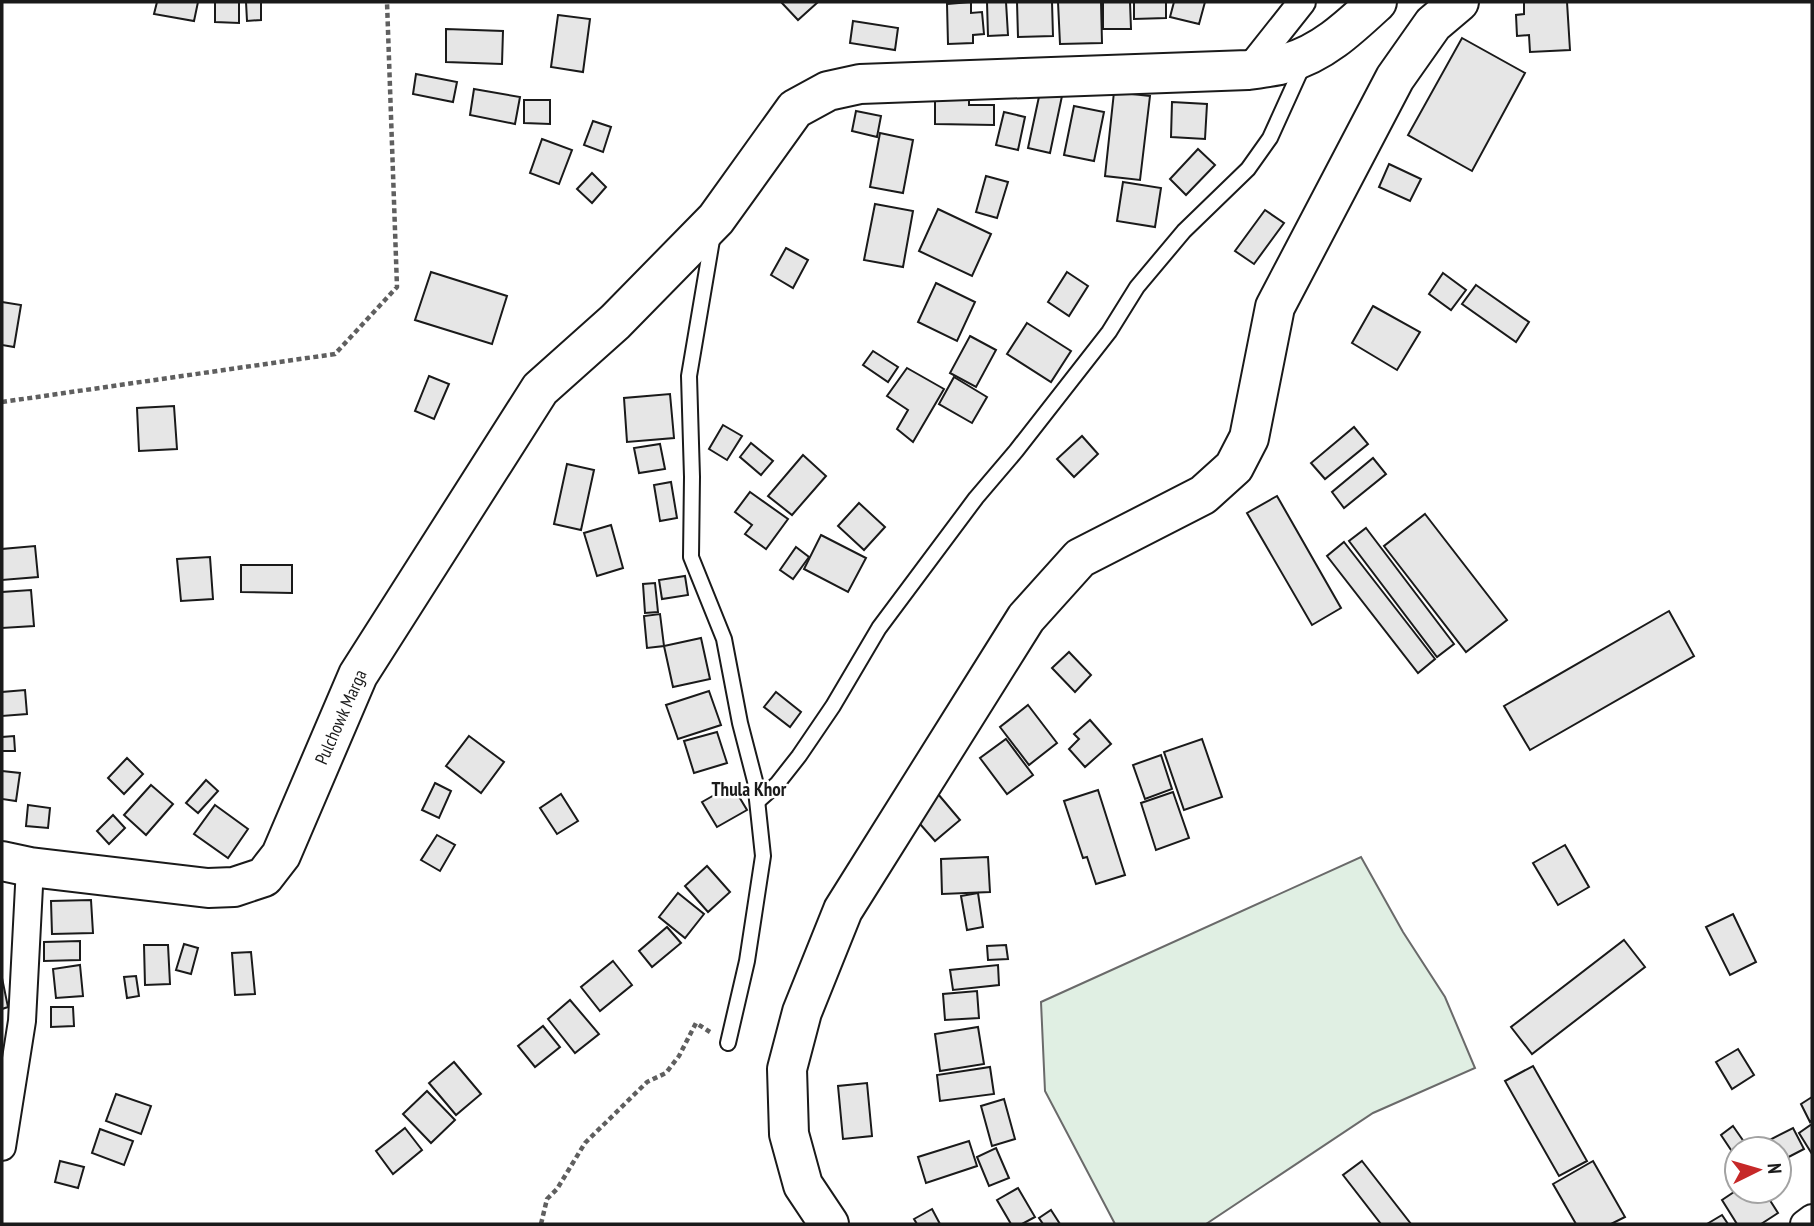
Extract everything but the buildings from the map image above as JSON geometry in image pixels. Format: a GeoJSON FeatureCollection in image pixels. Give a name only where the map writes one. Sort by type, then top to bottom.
{"type":"FeatureCollection","features":[{"type":"Feature","properties":{"kind":"main road","name":"Pulchowk Marga"},"geometry":{"type":"LineString","coordinates":[[16,864],[208,888],[234,887],[264,877],[281,855],[358,675],[540,388],[615,322],[716,219],[795,108],[828,91],[860,84],[1248,70],[1287,63],[1318,50],[1346,31],[1377,2]]}},
{"type":"Feature","properties":{"kind":"main road"},"geometry":{"type":"LineString","coordinates":[[829,1224],[803,1185],[789,1134],[787,1069],[802,1012],[843,910],[1026,618],[1080,558],[1203,495],[1234,467],[1249,438],[1275,307],[1395,78],[1433,24],[1459,2]]}},
{"type":"Feature","properties":{"kind":"street"},"geometry":{"type":"LineString","coordinates":[[1248,70],[1301,2]]}},
{"type":"Feature","properties":{"kind":"street"},"geometry":{"type":"LineString","coordinates":[[2,1147],[22,1021],[16,864]]}},
{"type":"Feature","properties":{"kind":"street"},"geometry":{"type":"LineString","coordinates":[[1804,1224],[1812,1218]]}},
{"type":"Feature","properties":{"kind":"lane"},"geometry":{"type":"LineString","coordinates":[[759,800],[777,784],[799,756],[838,698],[879,628],[976,498],[1109,332],[1145,276],[1184,231],[1239,178],[1270,138],[1307,55]]}},
{"type":"Feature","properties":{"kind":"lane"},"geometry":{"type":"LineString","coordinates":[[716,219],[689,376],[691,557],[724,639],[759,800],[764,856],[747,961],[728,1043]]}},
{"type":"Feature","properties":{"kind":"path"},"geometry":{"type":"LineString","coordinates":[[2,402],[335,354],[397,287],[387,2]]}},
{"type":"Feature","properties":{"kind":"path"},"geometry":{"type":"LineString","coordinates":[[541,1224],[547,1199],[585,1143],[647,1082],[666,1073],[679,1056],[696,1024],[728,1043]]}},
{"type":"Feature","properties":{"kind":"green space"},"geometry":{"type":"Polygon","coordinates":[[[1361,857],[1403,932],[1445,997],[1475,1068],[1373,1113],[1206,1224],[1115,1224],[1045,1091],[1041,1002],[1361,857]]]}},
{"type":"Feature","properties":{"kind":"district","name":"Thula Khor"},"geometry":{"type":"Point","coordinates":[749,789]}}]}
